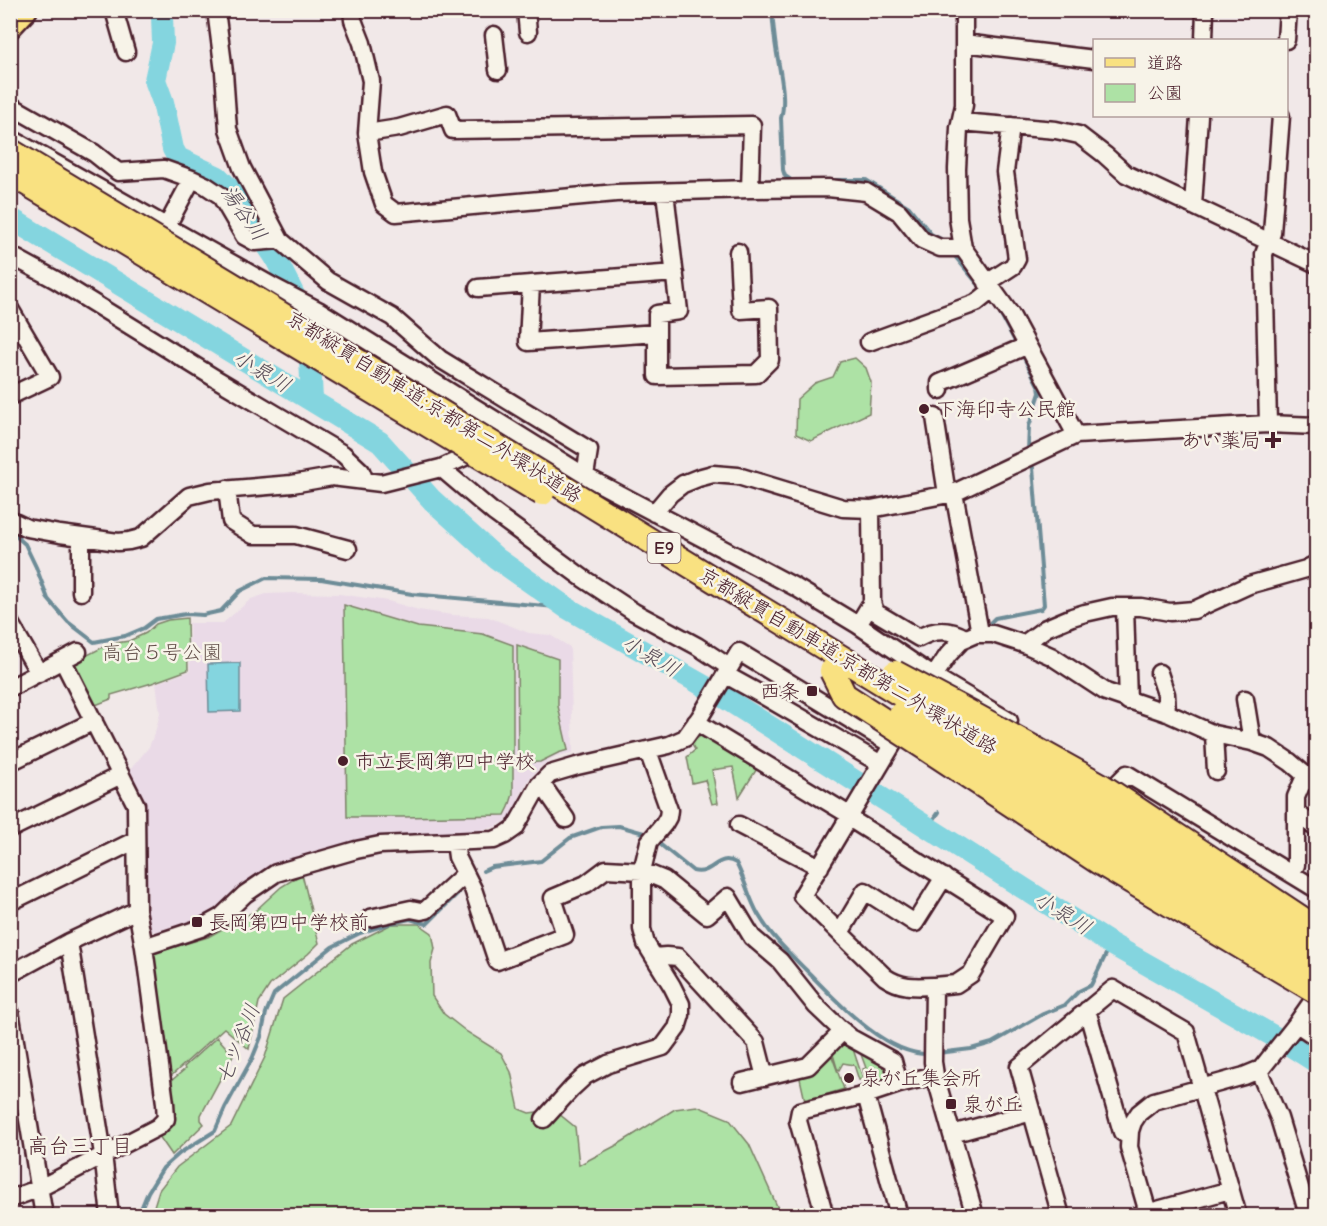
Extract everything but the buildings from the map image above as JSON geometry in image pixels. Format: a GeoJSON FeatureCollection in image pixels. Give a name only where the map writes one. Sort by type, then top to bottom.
{"type":"FeatureCollection","features":[{"type":"Feature","properties":{"kind":"highway","name":"京都縦貫自動車道;京都第二外環状道路"},"geometry":{"type":"LineString","coordinates":[[10,151],[280,313],[933,714],[1142,836],[1317,949]]}},
{"type":"Feature","properties":{"kind":"highway","name":"京都縦貫自動車道;京都第二外環状道路"},"geometry":{"type":"LineString","coordinates":[[10,173],[544,495],[1317,967]]}},
{"type":"Feature","properties":{"kind":"highway"},"geometry":{"type":"LineString","coordinates":[[714,579],[954,704],[1100,785],[1317,928]]}},
{"type":"Feature","properties":{"kind":"highway"},"geometry":{"type":"LineString","coordinates":[[832,671],[844,695],[1099,862],[1317,991]]}},
{"type":"Feature","properties":{"kind":"main road"},"geometry":{"type":"LineString","coordinates":[[10,27],[26,10]]}},
{"type":"Feature","properties":{"kind":"street"},"geometry":{"type":"LineString","coordinates":[[114,10],[126,52]]}},
{"type":"Feature","properties":{"kind":"street"},"geometry":{"type":"LineString","coordinates":[[216,10],[228,129],[267,241]]}},
{"type":"Feature","properties":{"kind":"street"},"geometry":{"type":"LineString","coordinates":[[352,10],[371,81],[367,133],[373,172],[384,204],[396,213],[605,194],[828,188],[866,192],[899,212],[922,240],[940,248],[963,248]]}},
{"type":"Feature","properties":{"kind":"street"},"geometry":{"type":"LineString","coordinates":[[526,10],[528,32]]}},
{"type":"Feature","properties":{"kind":"street"},"geometry":{"type":"LineString","coordinates":[[964,10],[964,105],[959,128],[957,179],[958,218],[963,248],[1011,315],[1076,435]]}},
{"type":"Feature","properties":{"kind":"street"},"geometry":{"type":"LineString","coordinates":[[1204,39],[1205,10]]}},
{"type":"Feature","properties":{"kind":"street"},"geometry":{"type":"LineString","coordinates":[[1286,39],[1288,10]]}},
{"type":"Feature","properties":{"kind":"street"},"geometry":{"type":"LineString","coordinates":[[494,35],[498,70]]}},
{"type":"Feature","properties":{"kind":"street"},"geometry":{"type":"LineString","coordinates":[[964,43],[1093,59]]}},
{"type":"Feature","properties":{"kind":"street"},"geometry":{"type":"LineString","coordinates":[[13,107],[94,153],[118,172],[164,170],[205,185],[220,195],[244,237],[267,241],[328,281],[392,316],[440,359],[589,450],[585,476]]}},
{"type":"Feature","properties":{"kind":"street"},"geometry":{"type":"LineString","coordinates":[[367,133],[399,128],[447,114],[453,130],[752,125],[750,189]]}},
{"type":"Feature","properties":{"kind":"street"},"geometry":{"type":"LineString","coordinates":[[1193,206],[1199,117]]}},
{"type":"Feature","properties":{"kind":"street"},"geometry":{"type":"LineString","coordinates":[[1268,424],[1264,254],[1272,233],[1281,117]]}},
{"type":"Feature","properties":{"kind":"street"},"geometry":{"type":"LineString","coordinates":[[961,122],[1056,130],[1079,135],[1126,174],[1317,264]]}},
{"type":"Feature","properties":{"kind":"street"},"geometry":{"type":"LineString","coordinates":[[869,342],[975,303],[1013,266],[1017,259],[1005,172],[1011,126]]}},
{"type":"Feature","properties":{"kind":"street"},"geometry":{"type":"LineString","coordinates":[[10,138],[318,310],[585,476],[795,587],[858,625],[933,676],[1064,754],[1211,862],[1317,949]]}},
{"type":"Feature","properties":{"kind":"street"},"geometry":{"type":"LineString","coordinates":[[167,226],[192,179]]}},
{"type":"Feature","properties":{"kind":"street"},"geometry":{"type":"LineString","coordinates":[[665,192],[679,311],[657,314],[657,376],[756,374],[770,360],[769,308],[741,310],[738,252]]}},
{"type":"Feature","properties":{"kind":"street"},"geometry":{"type":"LineString","coordinates":[[10,255],[56,280],[343,454],[373,482]]}},
{"type":"Feature","properties":{"kind":"street"},"geometry":{"type":"LineString","coordinates":[[478,288],[675,273]]}},
{"type":"Feature","properties":{"kind":"street"},"geometry":{"type":"LineString","coordinates":[[531,284],[528,342],[657,333]]}},
{"type":"Feature","properties":{"kind":"street"},"geometry":{"type":"LineString","coordinates":[[10,309],[50,376],[10,396]]}},
{"type":"Feature","properties":{"kind":"street"},"geometry":{"type":"LineString","coordinates":[[940,390],[940,383],[1026,346]]}},
{"type":"Feature","properties":{"kind":"street"},"geometry":{"type":"LineString","coordinates":[[935,417],[950,494],[972,636]]}},
{"type":"Feature","properties":{"kind":"street"},"geometry":{"type":"LineString","coordinates":[[654,513],[670,494],[683,484],[705,476],[722,474],[738,476],[843,508],[871,509],[950,494],[1076,435],[1268,424],[1317,426]]}},
{"type":"Feature","properties":{"kind":"street"},"geometry":{"type":"LineString","coordinates":[[10,520],[27,528],[60,534],[118,542],[129,541],[141,538],[189,496],[210,491],[292,484],[332,477],[373,482],[437,469],[476,452],[511,431]]}},
{"type":"Feature","properties":{"kind":"street"},"geometry":{"type":"LineString","coordinates":[[437,469],[584,579],[634,612],[688,641],[724,672],[878,768]]}},
{"type":"Feature","properties":{"kind":"street"},"geometry":{"type":"LineString","coordinates":[[227,489],[231,521],[253,535],[296,535],[348,549]]}},
{"type":"Feature","properties":{"kind":"street"},"geometry":{"type":"LineString","coordinates":[[871,509],[872,602],[877,613],[919,638],[930,632],[942,630],[972,636],[993,634],[1024,644],[1051,656],[1106,692],[1167,713],[1214,734],[1263,746],[1280,754],[1311,779],[1296,797],[1296,865],[1291,873]]}},
{"type":"Feature","properties":{"kind":"street"},"geometry":{"type":"LineString","coordinates":[[81,537],[81,592]]}},
{"type":"Feature","properties":{"kind":"street"},"geometry":{"type":"LineString","coordinates":[[1024,644],[1046,628],[1071,617],[1099,609],[1141,607],[1170,612],[1194,610],[1249,585],[1317,564]]}},
{"type":"Feature","properties":{"kind":"street"},"geometry":{"type":"LineString","coordinates":[[858,625],[872,602]]}},
{"type":"Feature","properties":{"kind":"street"},"geometry":{"type":"LineString","coordinates":[[1125,607],[1128,701]]}},
{"type":"Feature","properties":{"kind":"street"},"geometry":{"type":"LineString","coordinates":[[10,623],[39,673]]}},
{"type":"Feature","properties":{"kind":"street"},"geometry":{"type":"LineString","coordinates":[[698,719],[851,815],[1005,916],[971,974],[956,984],[915,987],[896,984],[885,977],[802,896],[851,815],[933,676],[960,642],[972,636]]}},
{"type":"Feature","properties":{"kind":"street"},"geometry":{"type":"LineString","coordinates":[[10,688],[78,652]]}},
{"type":"Feature","properties":{"kind":"street"},"geometry":{"type":"LineString","coordinates":[[144,946],[201,928],[221,917],[245,894],[276,873],[380,845],[494,840],[505,835],[515,828],[541,783],[550,774],[577,765],[648,751],[685,738],[724,672],[739,652],[892,745]]}},
{"type":"Feature","properties":{"kind":"street"},"geometry":{"type":"LineString","coordinates":[[10,1199],[40,1188],[158,1126],[166,1119],[144,946],[137,910],[136,805],[63,660]]}},
{"type":"Feature","properties":{"kind":"street"},"geometry":{"type":"LineString","coordinates":[[1158,673],[1166,694],[1167,713]]}},
{"type":"Feature","properties":{"kind":"street"},"geometry":{"type":"LineString","coordinates":[[1245,699],[1252,742]]}},
{"type":"Feature","properties":{"kind":"street"},"geometry":{"type":"LineString","coordinates":[[10,762],[94,721]]}},
{"type":"Feature","properties":{"kind":"street"},"geometry":{"type":"LineString","coordinates":[[1214,734],[1216,771]]}},
{"type":"Feature","properties":{"kind":"street"},"geometry":{"type":"LineString","coordinates":[[544,1119],[585,1076],[608,1064],[663,1047],[677,1028],[681,1015],[681,1004],[646,944],[642,929],[642,871],[652,838],[668,817],[669,810],[648,751]]}},
{"type":"Feature","properties":{"kind":"street"},"geometry":{"type":"LineString","coordinates":[[1112,789],[1127,774],[1317,889]]}},
{"type":"Feature","properties":{"kind":"street"},"geometry":{"type":"LineString","coordinates":[[10,829],[121,775]]}},
{"type":"Feature","properties":{"kind":"street"},"geometry":{"type":"LineString","coordinates":[[541,783],[566,819]]}},
{"type":"Feature","properties":{"kind":"street"},"geometry":{"type":"LineString","coordinates":[[1296,812],[1317,828]]}},
{"type":"Feature","properties":{"kind":"street"},"geometry":{"type":"LineString","coordinates":[[739,825],[820,867]]}},
{"type":"Feature","properties":{"kind":"street"},"geometry":{"type":"LineString","coordinates":[[10,902],[136,840]]}},
{"type":"Feature","properties":{"kind":"street"},"geometry":{"type":"LineString","coordinates":[[455,842],[457,857],[469,880],[497,961],[565,935],[553,898],[586,884],[606,869],[642,871],[664,880],[707,915],[728,897],[752,937],[780,961],[816,1006],[851,1038],[893,1061],[899,1084]]}},
{"type":"Feature","properties":{"kind":"street"},"geometry":{"type":"LineString","coordinates":[[840,933],[866,891],[915,923],[944,878]]}},
{"type":"Feature","properties":{"kind":"street"},"geometry":{"type":"LineString","coordinates":[[370,918],[411,909],[426,910],[469,880]]}},
{"type":"Feature","properties":{"kind":"street"},"geometry":{"type":"LineString","coordinates":[[10,974],[69,942],[137,910]]}},
{"type":"Feature","properties":{"kind":"street"},"geometry":{"type":"LineString","coordinates":[[69,942],[103,1154],[110,1215]]}},
{"type":"Feature","properties":{"kind":"street"},"geometry":{"type":"LineString","coordinates":[[654,957],[678,957],[756,1042],[765,1077]]}},
{"type":"Feature","properties":{"kind":"street"},"geometry":{"type":"LineString","coordinates":[[934,986],[934,1068],[975,1215]]}},
{"type":"Feature","properties":{"kind":"street"},"geometry":{"type":"LineString","coordinates":[[1061,1215],[1019,1067],[1113,988],[1186,1032],[1238,1215]]}},
{"type":"Feature","properties":{"kind":"street"},"geometry":{"type":"LineString","coordinates":[[1230,1190],[1145,1214],[1130,1147],[1129,1137],[1133,1122],[1139,1113],[1154,1101],[1202,1088],[1263,1067],[1317,996]]}},
{"type":"Feature","properties":{"kind":"street"},"geometry":{"type":"LineString","coordinates":[[1087,1010],[1122,1132],[1129,1137]]}},
{"type":"Feature","properties":{"kind":"street"},"geometry":{"type":"LineString","coordinates":[[10,1011],[14,1049],[44,1215]]}},
{"type":"Feature","properties":{"kind":"street"},"geometry":{"type":"LineString","coordinates":[[1296,1025],[1317,1037]]}},
{"type":"Feature","properties":{"kind":"street"},"geometry":{"type":"LineString","coordinates":[[742,1082],[808,1066],[843,1031]]}},
{"type":"Feature","properties":{"kind":"street"},"geometry":{"type":"LineString","coordinates":[[1263,1067],[1312,1211],[1290,1215]]}},
{"type":"Feature","properties":{"kind":"street"},"geometry":{"type":"LineString","coordinates":[[825,1215],[798,1121],[800,1111],[866,1095],[899,1084],[934,1068]]}},
{"type":"Feature","properties":{"kind":"street"},"geometry":{"type":"LineString","coordinates":[[866,1095],[899,1215]]}},
{"type":"Feature","properties":{"kind":"street"},"geometry":{"type":"LineString","coordinates":[[952,1134],[1032,1112]]}},
{"type":"Feature","properties":{"kind":"shaded area","name":"市立長岡第四中学校"},"geometry":{"type":"Polygon","coordinates":[[[266,594],[339,594],[388,601],[419,610],[488,617],[529,633],[550,635],[570,647],[573,753],[558,756],[541,766],[529,779],[514,811],[506,821],[495,827],[465,833],[369,838],[346,843],[279,864],[259,873],[221,905],[205,915],[188,923],[157,932],[152,931],[148,924],[146,807],[129,771],[149,747],[156,729],[160,713],[156,683],[190,671],[189,623],[223,623],[251,599],[266,594]]]}},
{"type":"Feature","properties":{"kind":"green space"},"geometry":{"type":"Polygon","coordinates":[[[855,358],[866,368],[871,382],[869,413],[811,441],[796,434],[797,399],[815,383],[833,377],[840,362],[855,358]]]}},
{"type":"Feature","properties":{"kind":"green space"},"geometry":{"type":"Polygon","coordinates":[[[344,605],[418,627],[483,634],[513,645],[513,794],[505,815],[347,817],[344,605]]]}},
{"type":"Feature","properties":{"kind":"green space","name":"高台５号公園"},"geometry":{"type":"Polygon","coordinates":[[[187,618],[188,670],[111,695],[111,699],[93,706],[72,663],[109,644],[129,641],[146,633],[156,624],[187,618]]]}},
{"type":"Feature","properties":{"kind":"green space"},"geometry":{"type":"Polygon","coordinates":[[[517,645],[558,659],[558,706],[568,750],[540,762],[518,763],[517,645]]]}},
{"type":"Feature","properties":{"kind":"green space"},"geometry":{"type":"Polygon","coordinates":[[[706,732],[760,764],[739,797],[733,767],[712,770],[718,803],[712,804],[705,780],[692,783],[687,757],[695,750],[691,743],[706,732]]]}},
{"type":"Feature","properties":{"kind":"green space"},"geometry":{"type":"Polygon","coordinates":[[[302,874],[319,943],[270,985],[259,1002],[249,1049],[224,1028],[170,1077],[154,953],[208,937],[255,911],[281,887],[302,874]]]}},
{"type":"Feature","properties":{"kind":"green space"},"geometry":{"type":"Polygon","coordinates":[[[392,924],[419,924],[432,933],[435,949],[431,963],[432,996],[444,1014],[467,1032],[501,1053],[511,1072],[519,1109],[529,1113],[559,1114],[575,1127],[579,1165],[617,1145],[675,1109],[697,1106],[729,1119],[749,1144],[781,1215],[151,1216],[159,1190],[177,1167],[231,1126],[265,1057],[283,999],[352,944],[392,924]]]}},
{"type":"Feature","properties":{"kind":"green space"},"geometry":{"type":"Polygon","coordinates":[[[217,1037],[233,1055],[201,1115],[204,1124],[172,1155],[159,1136],[173,1123],[175,1116],[171,1081],[217,1037]]]}},
{"type":"Feature","properties":{"kind":"green space"},"geometry":{"type":"Polygon","coordinates":[[[841,1042],[851,1043],[863,1079],[859,1080],[854,1065],[843,1063],[839,1070],[837,1068],[832,1051],[841,1042]]]}},
{"type":"Feature","properties":{"kind":"green space"},"geometry":{"type":"Polygon","coordinates":[[[859,1049],[887,1063],[892,1076],[867,1084],[863,1069],[866,1068],[859,1049]]]}},
{"type":"Feature","properties":{"kind":"green space"},"geometry":{"type":"Polygon","coordinates":[[[830,1051],[844,1089],[805,1101],[799,1074],[830,1051]]]}},
{"type":"Feature","properties":{"kind":"water"},"geometry":{"type":"Polygon","coordinates":[[[240,663],[240,711],[209,712],[208,664],[240,663]]]}},
{"type":"Feature","properties":{"kind":"waterway","name":"湯谷川"},"geometry":{"type":"LineString","coordinates":[[159,10],[162,16],[163,43],[155,80],[163,102],[173,149],[178,158],[218,177],[229,188],[275,257],[306,319],[312,400]]}},
{"type":"Feature","properties":{"kind":"waterway"},"geometry":{"type":"LineString","coordinates":[[772,10],[783,92],[781,118],[785,176],[791,180],[866,180],[909,207],[931,234],[944,243]]}},
{"type":"Feature","properties":{"kind":"waterway","name":"小泉川"},"geometry":{"type":"LineString","coordinates":[[10,218],[380,442],[432,500],[496,558],[567,608],[720,695],[1111,944],[1316,1062]]}},
{"type":"Feature","properties":{"kind":"waterway"},"geometry":{"type":"LineString","coordinates":[[953,254],[982,289]]}},
{"type":"Feature","properties":{"kind":"waterway"},"geometry":{"type":"LineString","coordinates":[[999,312],[1017,345]]}},
{"type":"Feature","properties":{"kind":"waterway"},"geometry":{"type":"LineString","coordinates":[[1021,352],[1040,393],[1029,426],[1028,452]]}},
{"type":"Feature","properties":{"kind":"waterway"},"geometry":{"type":"LineString","coordinates":[[991,622],[995,618],[1041,609],[1044,605],[1031,462]]}},
{"type":"Feature","properties":{"kind":"waterway"},"geometry":{"type":"LineString","coordinates":[[10,531],[25,544],[48,599],[68,622],[94,642],[125,636],[144,628],[156,619],[221,611],[240,591],[266,578],[321,579],[412,594],[567,608]]}},
{"type":"Feature","properties":{"kind":"waterway"},"geometry":{"type":"LineString","coordinates":[[928,828],[939,812]]}},
{"type":"Feature","properties":{"kind":"waterway","name":"七ツ谷川"},"geometry":{"type":"LineString","coordinates":[[483,871],[492,867],[541,861],[570,838],[601,827],[619,826],[644,833],[649,837]]}},
{"type":"Feature","properties":{"kind":"waterway"},"geometry":{"type":"LineString","coordinates":[[656,841],[693,871],[700,872],[724,860],[736,863],[755,908],[768,929],[845,1009],[877,1035],[894,1045],[911,1052],[928,1054]]}},
{"type":"Feature","properties":{"kind":"waterway","name":"七ツ谷川"},"geometry":{"type":"LineString","coordinates":[[138,1216],[148,1192],[163,1168],[180,1153],[215,1131],[252,1059],[274,994],[332,947],[360,933],[391,923],[410,919],[427,924],[458,893]]}},
{"type":"Feature","properties":{"kind":"waterway"},"geometry":{"type":"LineString","coordinates":[[938,1053],[971,1049],[992,1043],[1043,1014],[1065,1005],[1079,991],[1091,985],[1111,944]]}},
{"type":"Feature","properties":{"kind":"place","name":"下海印寺公民館"},"geometry":{"type":"Point","coordinates":[924,409]}},
{"type":"Feature","properties":{"kind":"place","name":"あい薬局"},"geometry":{"type":"Point","coordinates":[1273,440]}},
{"type":"Feature","properties":{"kind":"place","name":"西条"},"geometry":{"type":"Point","coordinates":[812,691]}},
{"type":"Feature","properties":{"kind":"place","name":"市立長岡第四中学校"},"geometry":{"type":"Point","coordinates":[343,761]}},
{"type":"Feature","properties":{"kind":"place","name":"長岡第四中学校前"},"geometry":{"type":"Point","coordinates":[197,922]}},
{"type":"Feature","properties":{"kind":"place","name":"泉が丘集会所"},"geometry":{"type":"Point","coordinates":[849,1078]}},
{"type":"Feature","properties":{"kind":"place","name":"泉が丘"},"geometry":{"type":"Point","coordinates":[951,1104]}},
{"type":"Feature","properties":{"kind":"district","name":"高台三丁目"},"geometry":{"type":"Point","coordinates":[80,1146]}}]}
